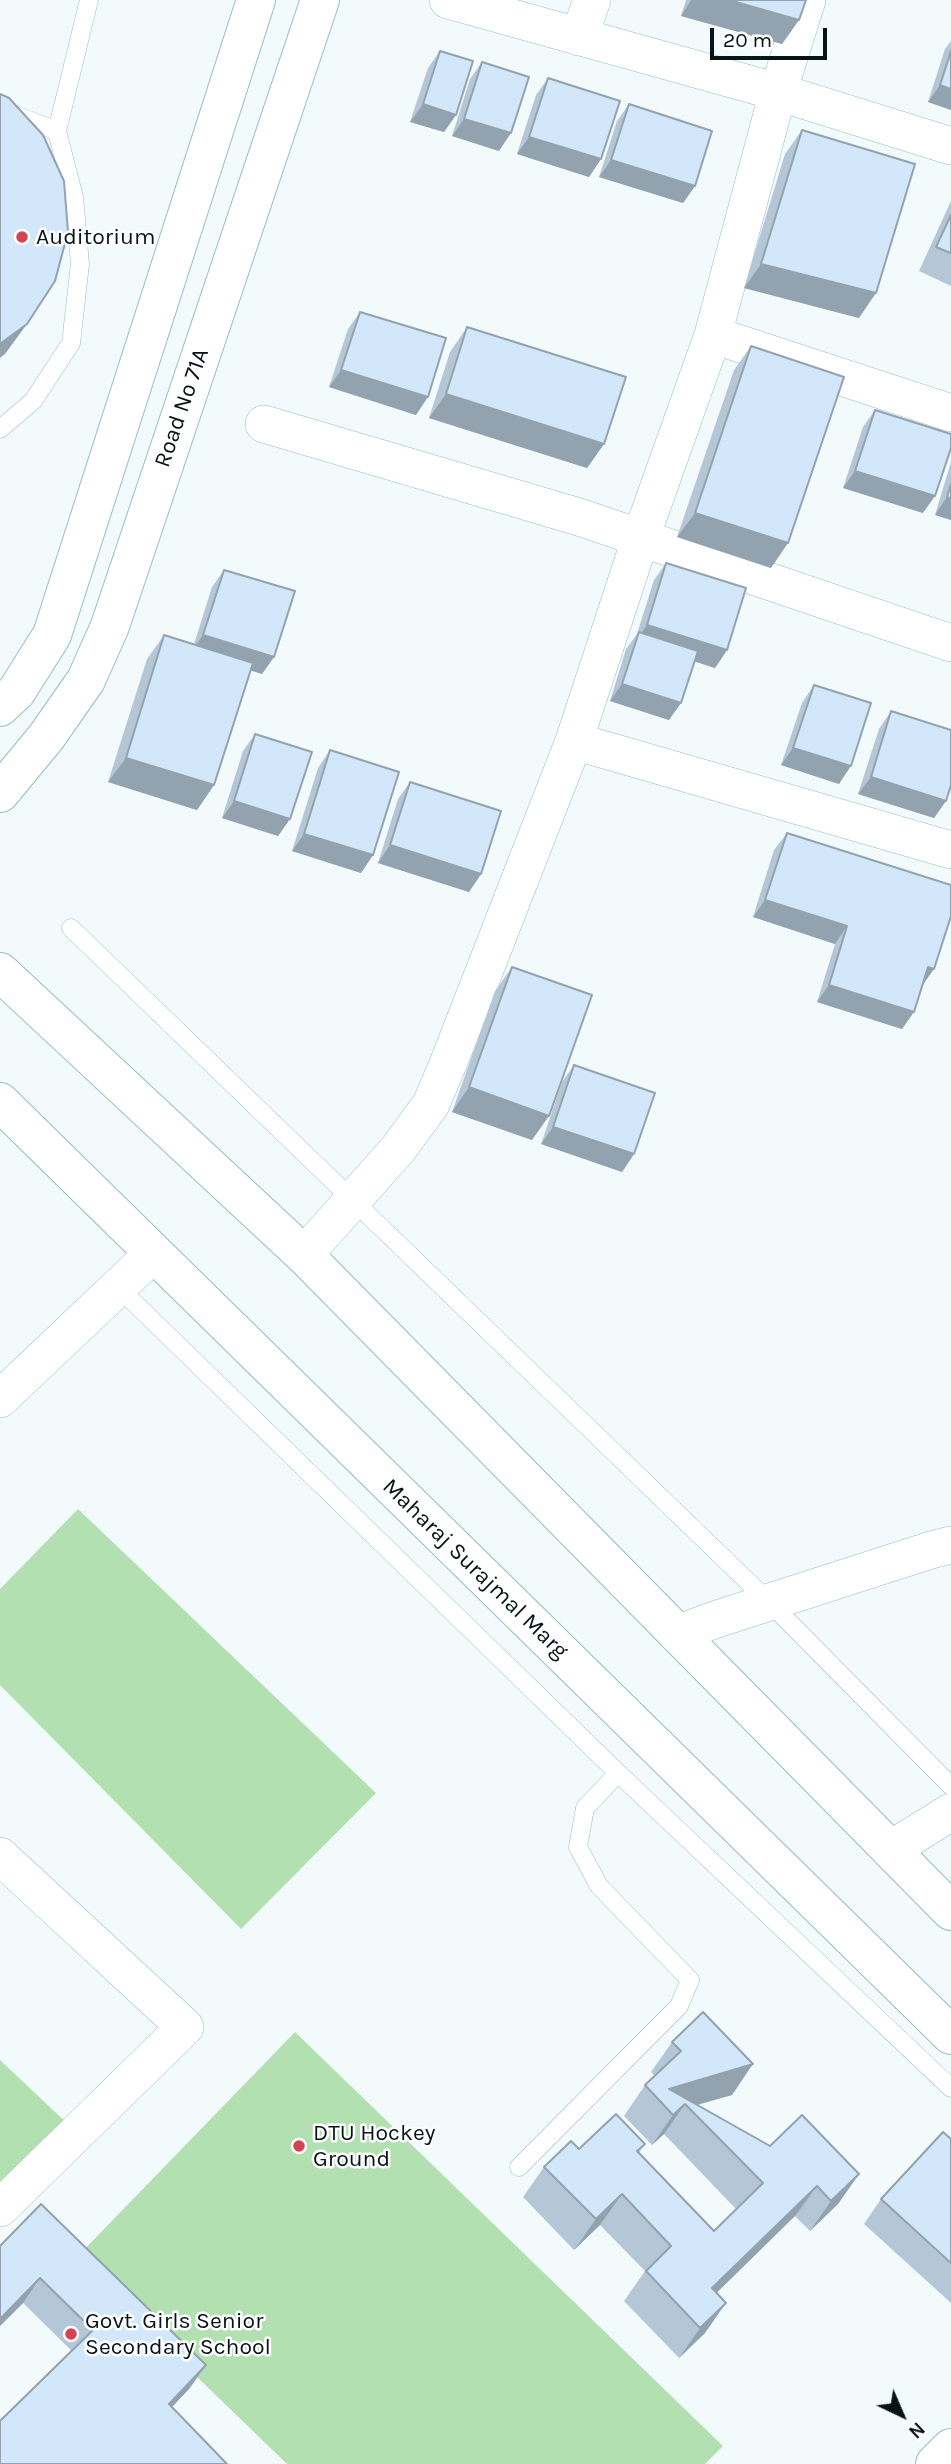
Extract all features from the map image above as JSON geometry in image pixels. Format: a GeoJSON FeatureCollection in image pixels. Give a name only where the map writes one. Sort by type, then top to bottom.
{"type":"FeatureCollection","features":[{"type":"Feature","properties":{"kind":"main road"},"geometry":{"type":"LineString","coordinates":[[0,708],[16,692],[52,635],[256,0]]}},
{"type":"Feature","properties":{"kind":"main road","name":"Road No 71A"},"geometry":{"type":"LineString","coordinates":[[0,793],[47,736],[86,680],[110,625],[320,0]]}},
{"type":"Feature","properties":{"kind":"main road"},"geometry":{"type":"LineString","coordinates":[[0,972],[304,1255],[951,1910]]}},
{"type":"Feature","properties":{"kind":"main road","name":"Maharaj Surajmal Marg"},"geometry":{"type":"LineString","coordinates":[[0,1102],[951,2035]]}},
{"type":"Feature","properties":{"kind":"main road"},"geometry":{"type":"LineString","coordinates":[[935,2464],[951,2448]]}},
{"type":"Feature","properties":{"kind":"street"},"geometry":{"type":"LineString","coordinates":[[449,0],[778,92],[951,146]]}},
{"type":"Feature","properties":{"kind":"street"},"geometry":{"type":"LineString","coordinates":[[579,37],[592,0]]}},
{"type":"Feature","properties":{"kind":"street"},"geometry":{"type":"LineString","coordinates":[[304,1255],[399,1148],[431,1104],[488,964],[573,741],[641,537],[713,335],[778,92],[807,0]]}},
{"type":"Feature","properties":{"kind":"street"},"geometry":{"type":"LineString","coordinates":[[713,335],[951,413]]}},
{"type":"Feature","properties":{"kind":"street"},"geometry":{"type":"LineString","coordinates":[[264,424],[641,537],[951,643]]}},
{"type":"Feature","properties":{"kind":"street"},"geometry":{"type":"LineString","coordinates":[[573,741],[951,850]]}},
{"type":"Feature","properties":{"kind":"street"},"geometry":{"type":"LineString","coordinates":[[0,1399],[154,1253]]}},
{"type":"Feature","properties":{"kind":"street"},"geometry":{"type":"LineString","coordinates":[[677,1634],[951,1545]]}},
{"type":"Feature","properties":{"kind":"street"},"geometry":{"type":"LineString","coordinates":[[890,1850],[951,1812]]}},
{"type":"Feature","properties":{"kind":"street"},"geometry":{"type":"LineString","coordinates":[[0,1856],[185,2027],[0,2208]]}},
{"type":"Feature","properties":{"kind":"lane"},"geometry":{"type":"LineString","coordinates":[[0,429],[33,401],[71,343],[80,264],[74,197],[57,131],[89,0]]}},
{"type":"Feature","properties":{"kind":"lane"},"geometry":{"type":"LineString","coordinates":[[0,109],[57,131]]}},
{"type":"Feature","properties":{"kind":"lane"},"geometry":{"type":"LineString","coordinates":[[71,928],[769,1602],[951,1786]]}},
{"type":"Feature","properties":{"kind":"lane"},"geometry":{"type":"LineString","coordinates":[[118,1287],[618,1773],[951,2088]]}},
{"type":"Feature","properties":{"kind":"lane"},"geometry":{"type":"LineString","coordinates":[[519,2167],[679,2006],[690,1980],[599,1886],[578,1846],[585,1808],[618,1773]]}},
{"type":"Feature","properties":{"kind":"green space"},"geometry":{"type":"Polygon","coordinates":[[[78,1509],[376,1793],[241,1929],[0,1685],[0,1589],[78,1509]]]}},
{"type":"Feature","properties":{"kind":"green space","name":"DTU Hockey Ground"},"geometry":{"type":"Polygon","coordinates":[[[295,2032],[723,2446],[705,2464],[287,2464],[75,2259],[295,2032]]]}},
{"type":"Feature","properties":{"kind":"green space"},"geometry":{"type":"Polygon","coordinates":[[[0,2060],[70,2126],[0,2187],[0,2060]]]}},
{"type":"Feature","properties":{"kind":"building"},"geometry":{"type":"Polygon","coordinates":[[[729,0],[806,0],[799,20],[729,0]]]}},
{"type":"Feature","properties":{"kind":"building"},"geometry":{"type":"Polygon","coordinates":[[[440,51],[473,61],[456,115],[423,104],[440,51]]]}},
{"type":"Feature","properties":{"kind":"building"},"geometry":{"type":"Polygon","coordinates":[[[951,51],[951,89],[940,85],[951,51]]]}},
{"type":"Feature","properties":{"kind":"building"},"geometry":{"type":"Polygon","coordinates":[[[482,62],[529,77],[511,133],[464,119],[482,62]]]}},
{"type":"Feature","properties":{"kind":"building"},"geometry":{"type":"Polygon","coordinates":[[[548,78],[620,101],[601,159],[529,137],[548,78]]]}},
{"type":"Feature","properties":{"kind":"building"},"geometry":{"type":"Polygon","coordinates":[[[0,94],[9,98],[43,135],[64,181],[68,232],[55,281],[27,324],[0,344],[0,94]]]}},
{"type":"Feature","properties":{"kind":"building"},"geometry":{"type":"Polygon","coordinates":[[[629,104],[712,131],[695,186],[611,160],[629,104]]]}},
{"type":"Feature","properties":{"kind":"building"},"geometry":{"type":"Polygon","coordinates":[[[802,130],[915,164],[876,293],[761,264],[802,130]]]}},
{"type":"Feature","properties":{"kind":"building"},"geometry":{"type":"Polygon","coordinates":[[[951,215],[951,253],[936,247],[951,215]]]}},
{"type":"Feature","properties":{"kind":"building"},"geometry":{"type":"Polygon","coordinates":[[[360,312],[446,338],[428,397],[341,370],[360,312]]]}},
{"type":"Feature","properties":{"kind":"building"},"geometry":{"type":"Polygon","coordinates":[[[467,327],[626,377],[604,444],[446,394],[467,327]]]}},
{"type":"Feature","properties":{"kind":"building"},"geometry":{"type":"Polygon","coordinates":[[[751,346],[844,377],[788,543],[695,513],[751,346]]]}},
{"type":"Feature","properties":{"kind":"building"},"geometry":{"type":"Polygon","coordinates":[[[875,410],[951,434],[951,448],[935,496],[855,471],[875,410]]]}},
{"type":"Feature","properties":{"kind":"building"},"geometry":{"type":"Polygon","coordinates":[[[666,563],[746,588],[727,650],[647,625],[666,563]]]}},
{"type":"Feature","properties":{"kind":"building"},"geometry":{"type":"Polygon","coordinates":[[[224,570],[295,591],[274,657],[203,635],[224,570]]]}},
{"type":"Feature","properties":{"kind":"building"},"geometry":{"type":"Polygon","coordinates":[[[639,632],[698,651],[681,703],[622,684],[639,632]]]}},
{"type":"Feature","properties":{"kind":"building"},"geometry":{"type":"Polygon","coordinates":[[[164,635],[253,663],[214,785],[126,758],[164,635]]]}},
{"type":"Feature","properties":{"kind":"building"},"geometry":{"type":"Polygon","coordinates":[[[814,685],[871,703],[851,766],[793,748],[814,685]]]}},
{"type":"Feature","properties":{"kind":"building"},"geometry":{"type":"Polygon","coordinates":[[[891,711],[951,730],[951,785],[946,801],[871,777],[891,711]]]}},
{"type":"Feature","properties":{"kind":"building"},"geometry":{"type":"Polygon","coordinates":[[[255,734],[312,752],[290,819],[234,801],[255,734]]]}},
{"type":"Feature","properties":{"kind":"building"},"geometry":{"type":"Polygon","coordinates":[[[330,750],[399,772],[373,855],[304,834],[330,750]]]}},
{"type":"Feature","properties":{"kind":"building"},"geometry":{"type":"Polygon","coordinates":[[[410,782],[501,811],[481,874],[390,845],[410,782]]]}},
{"type":"Feature","properties":{"kind":"building"},"geometry":{"type":"Polygon","coordinates":[[[787,833],[951,885],[951,916],[934,969],[928,967],[914,1012],[829,985],[847,926],[765,900],[787,833]]]}},
{"type":"Feature","properties":{"kind":"building"},"geometry":{"type":"Polygon","coordinates":[[[512,967],[592,995],[549,1116],[469,1087],[512,967]]]}},
{"type":"Feature","properties":{"kind":"building"},"geometry":{"type":"Polygon","coordinates":[[[574,1065],[655,1093],[634,1154],[553,1127],[574,1065]]]}},
{"type":"Feature","properties":{"kind":"building"},"geometry":{"type":"Polygon","coordinates":[[[703,2012],[753,2064],[669,2089],[770,2146],[802,2115],[859,2174],[831,2201],[817,2186],[712,2288],[726,2303],[700,2328],[646,2271],[671,2246],[622,2194],[596,2219],[544,2167],[571,2141],[579,2149],[616,2114],[645,2144],[637,2151],[714,2231],[763,2183],[685,2104],[673,2115],[645,2085],[681,2051],[672,2042],[703,2012]]]}},
{"type":"Feature","properties":{"kind":"building"},"geometry":{"type":"Polygon","coordinates":[[[943,2132],[951,2139],[951,2263],[881,2199],[943,2132]]]}},
{"type":"Feature","properties":{"kind":"building","name":"Govt. Girls Senior Secondary School"},"geometry":{"type":"Polygon","coordinates":[[[41,2204],[206,2365],[169,2404],[227,2464],[0,2464],[0,2421],[93,2330],[40,2278],[0,2319],[0,2246],[41,2204]]]}},
{"type":"Feature","properties":{"kind":"place","name":"Auditorium"},"geometry":{"type":"Point","coordinates":[22,237]}},
{"type":"Feature","properties":{"kind":"place","name":"DTU Hockey Ground"},"geometry":{"type":"Point","coordinates":[299,2146]}},
{"type":"Feature","properties":{"kind":"place","name":"Govt. Girls Senior Secondary School"},"geometry":{"type":"Point","coordinates":[71,2334]}}]}
